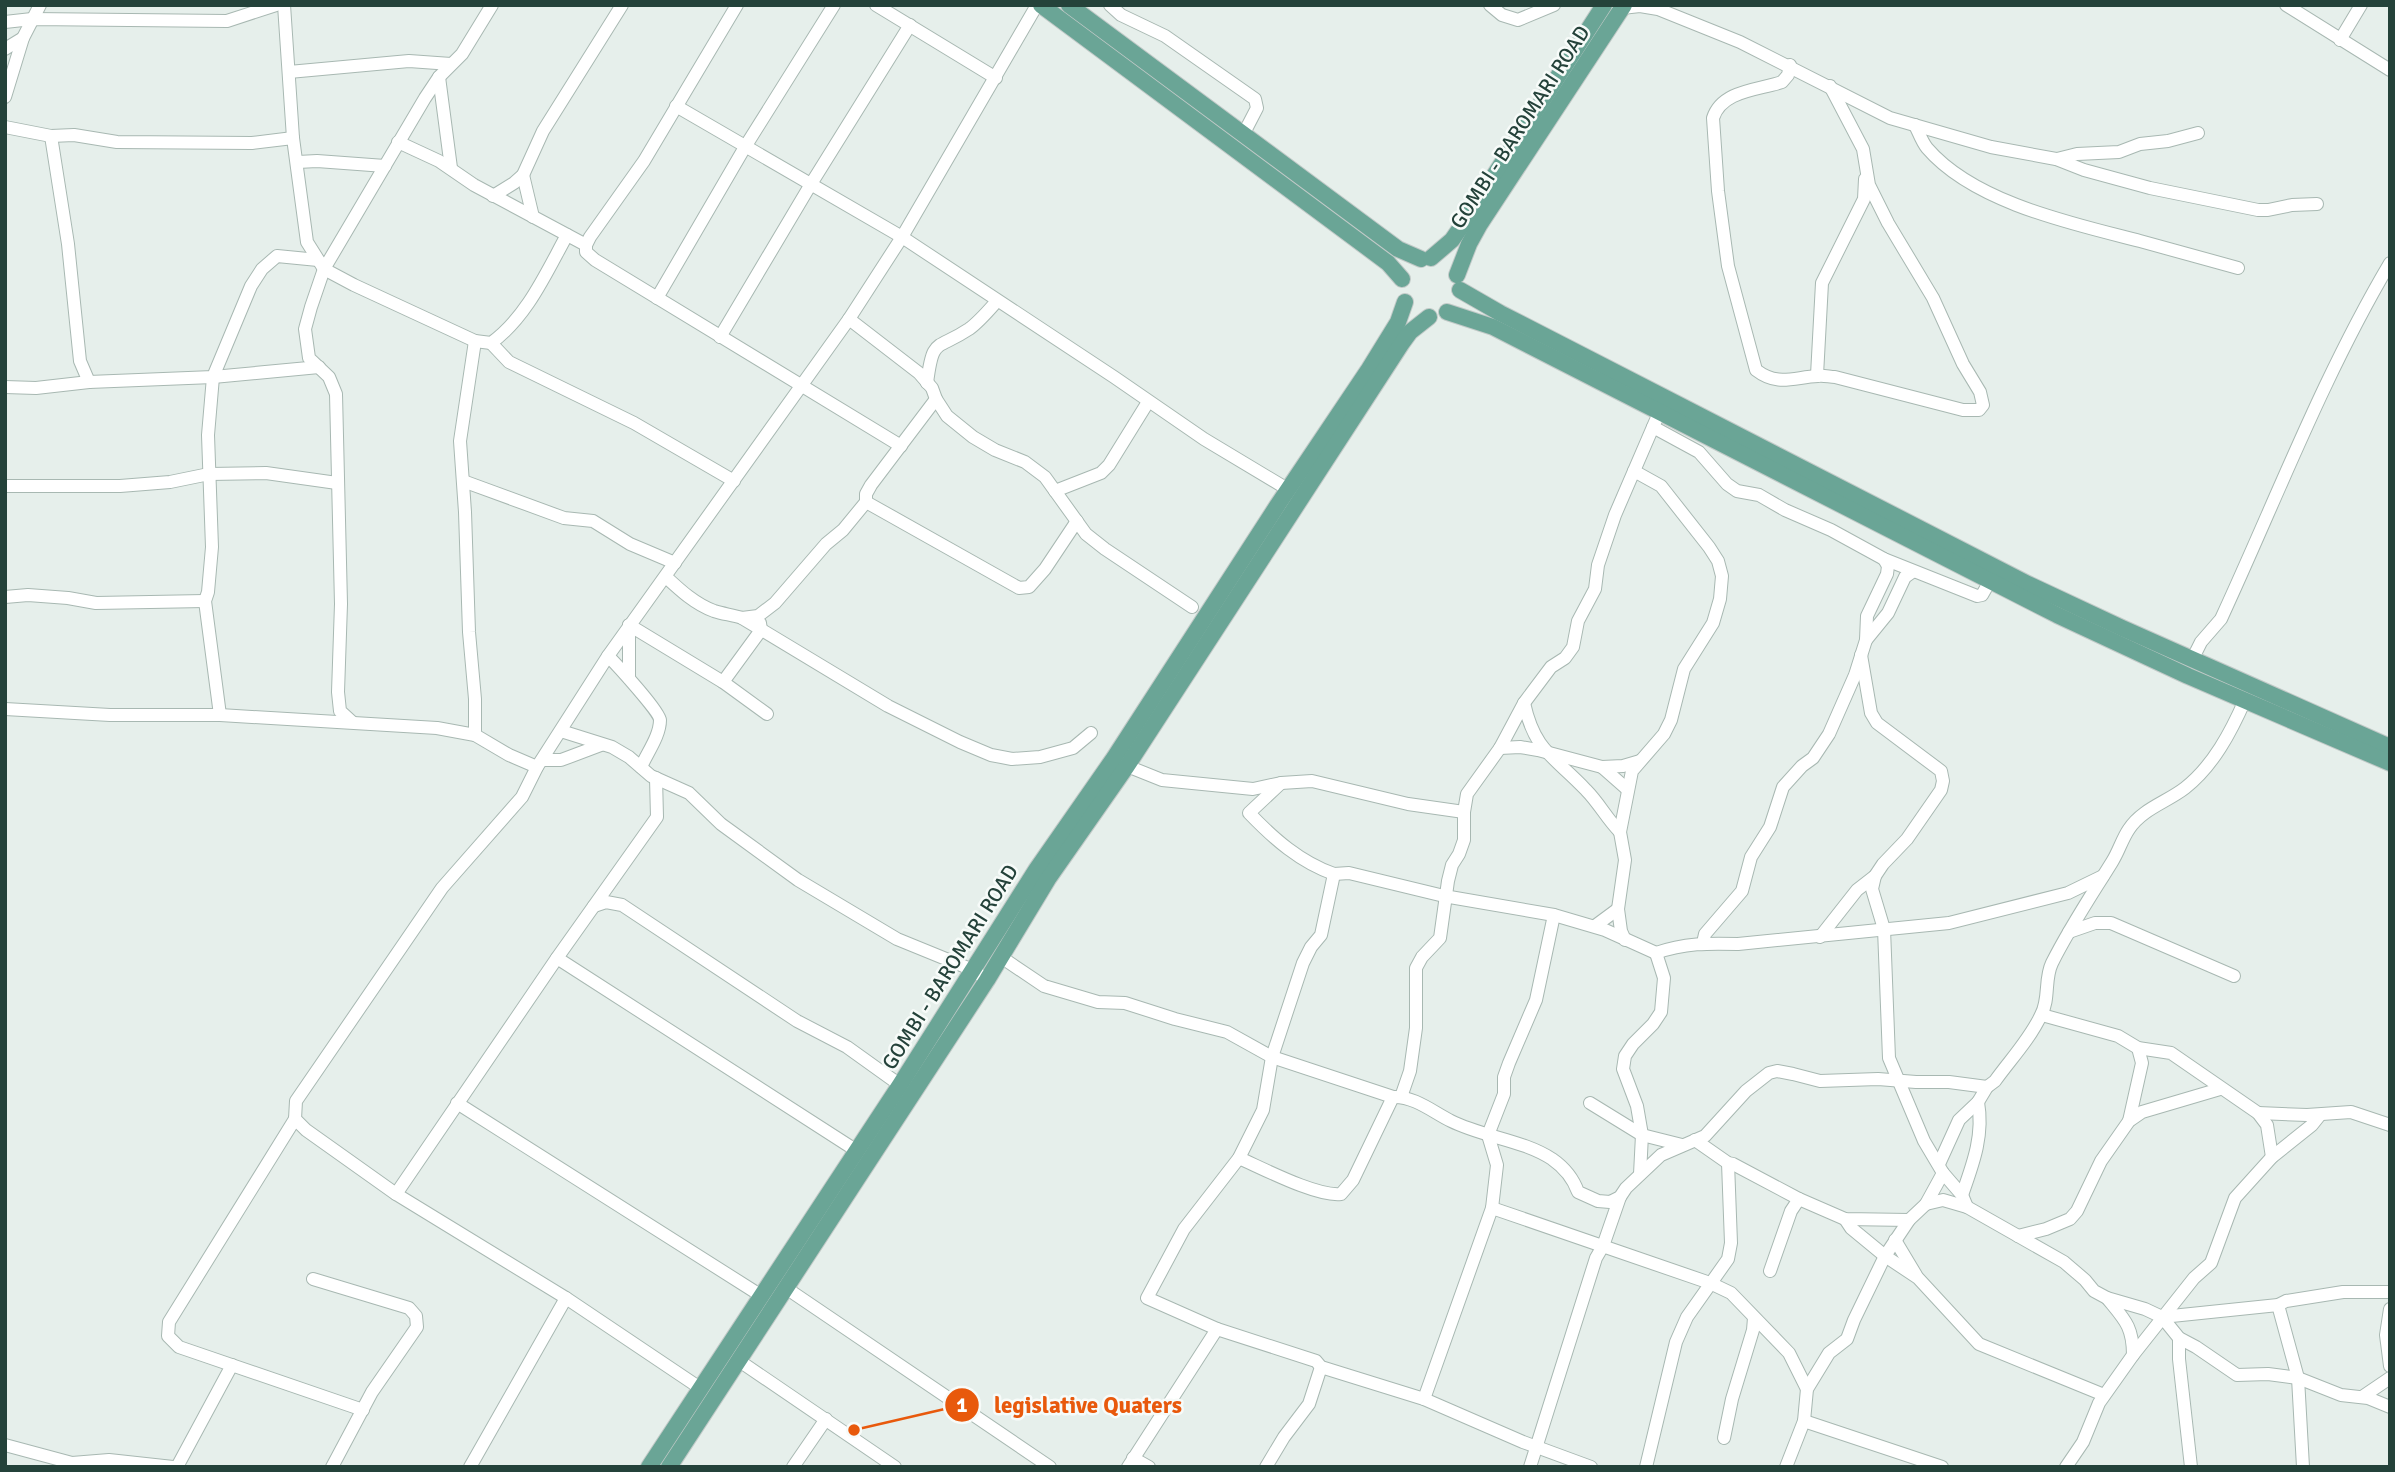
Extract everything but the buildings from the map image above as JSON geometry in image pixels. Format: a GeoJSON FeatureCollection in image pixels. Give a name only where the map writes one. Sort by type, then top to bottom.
{"type":"FeatureCollection","features":[{"type":"Feature","properties":{"kind":"main road"},"geometry":{"type":"LineString","coordinates":[[1039,5],[1388,262],[1402,279]]}},
{"type":"Feature","properties":{"kind":"main road"},"geometry":{"type":"LineString","coordinates":[[1069,5],[1398,249],[1449,264],[1458,282],[1500,313],[2028,584],[2390,747]]}},
{"type":"Feature","properties":{"kind":"main road","name":"GOMBI - BAROMARI ROAD"},"geometry":{"type":"LineString","coordinates":[[1426,258],[1452,240],[1604,5]]}},
{"type":"Feature","properties":{"kind":"main road","name":"GOMBI - BAROMARI ROAD"},"geometry":{"type":"LineString","coordinates":[[1458,282],[1469,244],[1480,224],[1621,6]]}},
{"type":"Feature","properties":{"kind":"main road"},"geometry":{"type":"LineString","coordinates":[[1426,258],[1412,264],[1402,279],[1402,295],[1405,302],[1420,315],[1429,317]]}},
{"type":"Feature","properties":{"kind":"main road"},"geometry":{"type":"LineString","coordinates":[[1295,494],[1410,332],[1429,317],[1447,312],[1454,306],[1458,282]]}},
{"type":"Feature","properties":{"kind":"main road"},"geometry":{"type":"LineString","coordinates":[[1295,494],[1398,322],[1405,302]]}},
{"type":"Feature","properties":{"kind":"main road"},"geometry":{"type":"LineString","coordinates":[[1447,312],[1493,327],[1656,420],[2069,621],[2390,763]]}},
{"type":"Feature","properties":{"kind":"main road","name":"GOMBI - BAROMARI ROAD"},"geometry":{"type":"LineString","coordinates":[[670,1466],[1001,957],[1048,878],[1127,766],[1295,494]]}},
{"type":"Feature","properties":{"kind":"main road","name":"GOMBI - BAROMARI ROAD"},"geometry":{"type":"LineString","coordinates":[[653,1461],[900,1085],[1036,870],[1295,494]]}},
{"type":"Feature","properties":{"kind":"main road"},"geometry":{"type":"LineString","coordinates":[[653,1461],[670,1466]]}},
{"type":"Feature","properties":{"kind":"street"},"geometry":{"type":"LineString","coordinates":[[5,97],[23,38],[40,5]]}},
{"type":"Feature","properties":{"kind":"street"},"geometry":{"type":"LineString","coordinates":[[5,22],[32,19],[227,21],[276,5]]}},
{"type":"Feature","properties":{"kind":"street"},"geometry":{"type":"LineString","coordinates":[[284,5],[293,138],[307,242],[321,265]]}},
{"type":"Feature","properties":{"kind":"street"},"geometry":{"type":"LineString","coordinates":[[352,722],[340,711],[338,692],[341,604],[336,394],[329,377],[309,358],[305,329],[321,265],[439,77],[461,54],[492,5]]}},
{"type":"Feature","properties":{"kind":"street"},"geometry":{"type":"LineString","coordinates":[[493,196],[523,175],[543,131],[622,5]]}},
{"type":"Feature","properties":{"kind":"street"},"geometry":{"type":"LineString","coordinates":[[737,5],[644,161],[601,220],[586,245],[586,252],[594,260],[901,446]]}},
{"type":"Feature","properties":{"kind":"street"},"geometry":{"type":"LineString","coordinates":[[657,298],[745,147],[834,5]]}},
{"type":"Feature","properties":{"kind":"street"},"geometry":{"type":"LineString","coordinates":[[876,5],[899,11],[910,26],[996,78]]}},
{"type":"Feature","properties":{"kind":"street"},"geometry":{"type":"LineString","coordinates":[[363,1410],[179,1347],[168,1336],[169,1322],[295,1119],[296,1101],[442,888],[522,797],[540,764],[629,625],[849,319],[902,237],[1039,5]]}},
{"type":"Feature","properties":{"kind":"street"},"geometry":{"type":"LineString","coordinates":[[1110,5],[1121,15],[1165,36],[1255,99],[1257,108],[1242,135]]}},
{"type":"Feature","properties":{"kind":"street"},"geometry":{"type":"LineString","coordinates":[[1490,5],[1502,15],[1518,20],[1554,5]]}},
{"type":"Feature","properties":{"kind":"street"},"geometry":{"type":"LineString","coordinates":[[2286,5],[2390,70]]}},
{"type":"Feature","properties":{"kind":"street"},"geometry":{"type":"LineString","coordinates":[[2340,40],[2361,5]]}},
{"type":"Feature","properties":{"kind":"street"},"geometry":{"type":"LineString","coordinates":[[1621,6],[1658,9],[1790,65],[1868,108],[1991,147],[2056,159],[2084,170],[2150,188],[2258,210],[2316,204]]}},
{"type":"Feature","properties":{"kind":"street"},"geometry":{"type":"LineString","coordinates":[[899,11],[899,43]]}},
{"type":"Feature","properties":{"kind":"street"},"geometry":{"type":"LineString","coordinates":[[720,337],[811,184],[910,26]]}},
{"type":"Feature","properties":{"kind":"street"},"geometry":{"type":"LineString","coordinates":[[5,48],[23,38]]}},
{"type":"Feature","properties":{"kind":"street"},"geometry":{"type":"LineString","coordinates":[[289,72],[409,61],[452,64]]}},
{"type":"Feature","properties":{"kind":"street"},"geometry":{"type":"LineString","coordinates":[[1790,65],[1788,75],[1782,82],[1726,99],[1716,109],[1713,118],[1718,191],[1731,283],[1740,305],[1756,370],[1764,376],[1785,380],[1835,377],[1963,411],[1979,410],[1983,405],[1980,392],[1963,364],[1933,298],[1888,223],[1869,185],[1863,149],[1830,86]]}},
{"type":"Feature","properties":{"kind":"street"},"geometry":{"type":"LineString","coordinates":[[439,77],[452,168]]}},
{"type":"Feature","properties":{"kind":"street"},"geometry":{"type":"LineString","coordinates":[[676,106],[902,237],[1204,439],[1295,494]]}},
{"type":"Feature","properties":{"kind":"street"},"geometry":{"type":"LineString","coordinates":[[1915,125],[1927,148],[1947,166],[1976,186],[2016,205],[2073,224],[2238,268]]}},
{"type":"Feature","properties":{"kind":"street"},"geometry":{"type":"LineString","coordinates":[[5,127],[51,136],[74,135],[117,142],[252,142],[293,138]]}},
{"type":"Feature","properties":{"kind":"street"},"geometry":{"type":"LineString","coordinates":[[2056,159],[2077,154],[2119,152],[2140,144],[2168,142],[2198,133]]}},
{"type":"Feature","properties":{"kind":"street"},"geometry":{"type":"LineString","coordinates":[[51,136],[68,244],[80,361],[89,382]]}},
{"type":"Feature","properties":{"kind":"street"},"geometry":{"type":"LineString","coordinates":[[398,142],[452,168],[493,196],[586,245]]}},
{"type":"Feature","properties":{"kind":"street"},"geometry":{"type":"LineString","coordinates":[[298,162],[385,166]]}},
{"type":"Feature","properties":{"kind":"street"},"geometry":{"type":"LineString","coordinates":[[1817,376],[1822,283],[1864,199],[1866,167]]}},
{"type":"Feature","properties":{"kind":"street"},"geometry":{"type":"LineString","coordinates":[[523,175],[533,217]]}},
{"type":"Feature","properties":{"kind":"street"},"geometry":{"type":"LineString","coordinates":[[491,343],[502,335],[533,297],[567,235]]}},
{"type":"Feature","properties":{"kind":"street"},"geometry":{"type":"LineString","coordinates":[[220,715],[205,601],[212,547],[208,435],[213,377],[251,286],[262,269],[277,256],[321,265],[354,285],[475,341],[491,343],[509,362],[634,423],[734,481]]}},
{"type":"Feature","properties":{"kind":"street"},"geometry":{"type":"LineString","coordinates":[[2192,660],[2201,642],[2221,619],[2311,418],[2390,262]]}},
{"type":"Feature","properties":{"kind":"street"},"geometry":{"type":"LineString","coordinates":[[928,383],[930,358],[939,344],[970,329],[998,301]]}},
{"type":"Feature","properties":{"kind":"street"},"geometry":{"type":"LineString","coordinates":[[849,319],[919,373],[932,388],[947,416],[973,437],[995,450],[1025,462],[1045,477],[1086,534],[1192,607]]}},
{"type":"Feature","properties":{"kind":"street"},"geometry":{"type":"LineString","coordinates":[[475,341],[460,441],[475,735]]}},
{"type":"Feature","properties":{"kind":"street"},"geometry":{"type":"LineString","coordinates":[[5,387],[36,388],[89,382],[213,377],[319,367]]}},
{"type":"Feature","properties":{"kind":"street"},"geometry":{"type":"LineString","coordinates":[[742,618],[758,616],[790,588],[826,544],[844,530],[866,502],[866,494],[871,485],[936,399]]}},
{"type":"Feature","properties":{"kind":"street"},"geometry":{"type":"LineString","coordinates":[[1055,491],[1101,473],[1109,466],[1148,402]]}},
{"type":"Feature","properties":{"kind":"street"},"geometry":{"type":"LineString","coordinates":[[1239,1158],[1333,1195],[1341,1194],[1353,1180],[1410,1071],[1416,1028],[1416,968],[1422,957],[1440,938],[1444,896],[1451,865],[1464,840],[1467,794],[1500,748],[1524,703],[1550,667],[1564,658],[1573,647],[1578,621],[1595,589],[1598,565],[1615,515],[1656,420],[1699,452],[1727,484],[1737,491],[1759,495],[1912,572],[1977,596],[1982,595],[1990,581]]}},
{"type":"Feature","properties":{"kind":"street"},"geometry":{"type":"LineString","coordinates":[[1625,940],[1618,908],[1625,860],[1620,832],[1627,789],[1632,771],[1664,734],[1671,720],[1684,669],[1713,623],[1720,599],[1722,576],[1718,561],[1709,547],[1661,486],[1634,471]]}},
{"type":"Feature","properties":{"kind":"street"},"geometry":{"type":"LineString","coordinates":[[5,486],[120,486],[170,482],[209,474],[266,473],[337,483]]}},
{"type":"Feature","properties":{"kind":"street"},"geometry":{"type":"LineString","coordinates":[[463,481],[564,518],[593,521],[630,544],[675,563]]}},
{"type":"Feature","properties":{"kind":"street"},"geometry":{"type":"LineString","coordinates":[[866,502],[1019,588],[1028,587],[1045,569],[1077,521]]}},
{"type":"Feature","properties":{"kind":"street"},"geometry":{"type":"LineString","coordinates":[[1703,943],[1705,934],[1742,891],[1751,858],[1770,827],[1783,787],[1813,758],[1829,734],[1866,640],[1867,616],[1887,574],[1888,566],[1884,559]]}},
{"type":"Feature","properties":{"kind":"street"},"geometry":{"type":"LineString","coordinates":[[1866,640],[1888,613],[1905,577],[1912,572]]}},
{"type":"Feature","properties":{"kind":"street"},"geometry":{"type":"LineString","coordinates":[[666,577],[703,606],[742,618],[888,706],[991,755],[1012,760],[1041,757],[1073,748],[1091,733]]}},
{"type":"Feature","properties":{"kind":"street"},"geometry":{"type":"LineString","coordinates":[[5,597],[28,595],[96,603],[205,601]]}},
{"type":"Feature","properties":{"kind":"street"},"geometry":{"type":"LineString","coordinates":[[723,681],[761,630],[758,616]]}},
{"type":"Feature","properties":{"kind":"street"},"geometry":{"type":"LineString","coordinates":[[629,625],[629,678]]}},
{"type":"Feature","properties":{"kind":"street"},"geometry":{"type":"LineString","coordinates":[[629,625],[723,681],[767,714]]}},
{"type":"Feature","properties":{"kind":"street"},"geometry":{"type":"LineString","coordinates":[[1861,655],[1871,713],[1877,723],[1941,771],[1943,781],[1941,790],[1907,839],[1882,864],[1872,889],[1884,929],[1889,1058],[1892,1070],[1900,1081],[1924,1141],[1964,1201],[2064,1262],[2094,1291],[2162,1317],[2179,1338],[2239,1376],[2268,1374],[2298,1378],[2341,1395],[2362,1397],[2390,1406]]}},
{"type":"Feature","properties":{"kind":"street"},"geometry":{"type":"LineString","coordinates":[[608,656],[629,678],[646,702],[655,708],[660,719],[656,738],[641,766]]}},
{"type":"Feature","properties":{"kind":"street"},"geometry":{"type":"LineString","coordinates":[[1786,1467],[1804,1421],[1807,1390],[1829,1353],[1847,1339],[1885,1256],[1909,1220],[1926,1203],[1959,1120],[1995,1081],[2042,1015],[2049,992],[2050,967],[2091,894],[2136,821],[2187,786],[2217,754],[2234,726],[2245,700]]}},
{"type":"Feature","properties":{"kind":"street"},"geometry":{"type":"LineString","coordinates":[[1524,703],[1533,736],[1545,752],[1586,790],[1620,832]]}},
{"type":"Feature","properties":{"kind":"street"},"geometry":{"type":"LineString","coordinates":[[5,709],[110,715],[220,715],[437,728],[475,735],[509,755],[540,764],[561,760],[601,745]]}},
{"type":"Feature","properties":{"kind":"street"},"geometry":{"type":"LineString","coordinates":[[561,731],[612,747],[656,778],[689,793],[721,824],[798,880],[897,939],[973,970],[986,980]]}},
{"type":"Feature","properties":{"kind":"street"},"geometry":{"type":"LineString","coordinates":[[1500,748],[1520,747],[1602,767],[1623,766],[1640,761]]}},
{"type":"Feature","properties":{"kind":"street"},"geometry":{"type":"LineString","coordinates":[[1127,766],[1162,780],[1253,789],[1281,783],[1312,781],[1408,804],[1464,811]]}},
{"type":"Feature","properties":{"kind":"street"},"geometry":{"type":"LineString","coordinates":[[1602,767],[1627,789]]}},
{"type":"Feature","properties":{"kind":"street"},"geometry":{"type":"LineString","coordinates":[[396,1194],[657,817],[656,778]]}},
{"type":"Feature","properties":{"kind":"street"},"geometry":{"type":"LineString","coordinates":[[1281,783],[1249,813],[1270,835],[1318,868],[1334,874],[1349,873],[1444,896],[1554,915],[1595,926],[1656,953],[1678,946],[1703,943],[1738,944],[1949,923],[2068,892],[2103,876]]}},
{"type":"Feature","properties":{"kind":"street"},"geometry":{"type":"LineString","coordinates":[[1334,874],[1321,935],[1303,963],[1272,1057],[1263,1110],[1239,1158],[1184,1229],[1147,1298],[1217,1329],[1316,1361],[1321,1367],[1423,1399],[1523,1442],[1591,1467]]}},
{"type":"Feature","properties":{"kind":"street"},"geometry":{"type":"LineString","coordinates":[[1821,937],[1857,890],[1875,876]]}},
{"type":"Feature","properties":{"kind":"street"},"geometry":{"type":"LineString","coordinates":[[2068,892],[2091,894]]}},
{"type":"Feature","properties":{"kind":"street"},"geometry":{"type":"LineString","coordinates":[[594,906],[606,902],[622,905],[797,1021],[847,1048],[900,1085]]}},
{"type":"Feature","properties":{"kind":"street"},"geometry":{"type":"LineString","coordinates":[[1595,926],[1618,908]]}},
{"type":"Feature","properties":{"kind":"street"},"geometry":{"type":"LineString","coordinates":[[1423,1399],[1492,1208],[1497,1165],[1488,1135],[1504,1094],[1504,1077],[1508,1063],[1536,1000],[1554,915]]}},
{"type":"Feature","properties":{"kind":"street"},"geometry":{"type":"LineString","coordinates":[[2069,932],[2095,923],[2111,923],[2234,976]]}},
{"type":"Feature","properties":{"kind":"street"},"geometry":{"type":"LineString","coordinates":[[1640,1174],[1642,1135],[1637,1107],[1623,1069],[1625,1056],[1633,1044],[1661,1012],[1664,978],[1656,953]]}},
{"type":"Feature","properties":{"kind":"street"},"geometry":{"type":"LineString","coordinates":[[1001,957],[1044,986],[1098,1002],[1125,1003],[1175,1020],[1227,1032],[1272,1057],[1397,1097],[1466,1128],[1550,1158],[1562,1167],[1573,1180],[1578,1192],[1585,1196],[1610,1202],[1620,1197]]}},
{"type":"Feature","properties":{"kind":"street"},"geometry":{"type":"LineString","coordinates":[[557,958],[857,1151]]}},
{"type":"Feature","properties":{"kind":"street"},"geometry":{"type":"LineString","coordinates":[[2042,1015],[2118,1036],[2138,1048],[2171,1053],[2258,1113],[2267,1125],[2272,1157]]}},
{"type":"Feature","properties":{"kind":"street"},"geometry":{"type":"LineString","coordinates":[[2129,1121],[2142,1063],[2138,1048]]}},
{"type":"Feature","properties":{"kind":"street"},"geometry":{"type":"LineString","coordinates":[[1530,1467],[1596,1258],[1603,1246],[1620,1197],[1661,1155],[1705,1136],[1746,1091],[1769,1073],[1777,1071],[1820,1081],[1878,1079],[1949,1082],[1987,1087]]}},
{"type":"Feature","properties":{"kind":"street"},"geometry":{"type":"LineString","coordinates":[[2018,1236],[2070,1219],[2077,1211],[2101,1161],[2129,1121],[2142,1112],[2220,1088]]}},
{"type":"Feature","properties":{"kind":"street"},"geometry":{"type":"LineString","coordinates":[[1964,1201],[1981,1132],[1978,1102]]}},
{"type":"Feature","properties":{"kind":"street"},"geometry":{"type":"LineString","coordinates":[[457,1103],[760,1296]]}},
{"type":"Feature","properties":{"kind":"street"},"geometry":{"type":"LineString","coordinates":[[1590,1103],[1642,1135],[1689,1142],[1799,1199],[1845,1219],[1909,1220]]}},
{"type":"Feature","properties":{"kind":"street"},"geometry":{"type":"LineString","coordinates":[[2258,1113],[2320,1115],[2351,1112],[2390,1125]]}},
{"type":"Feature","properties":{"kind":"street"},"geometry":{"type":"LineString","coordinates":[[2066,1467],[2083,1441],[2099,1403],[2133,1354],[2194,1278],[2211,1263],[2235,1198],[2272,1157],[2312,1125],[2320,1115]]}},
{"type":"Feature","properties":{"kind":"street"},"geometry":{"type":"LineString","coordinates":[[295,1119],[306,1130],[396,1194],[566,1298],[700,1388]]}},
{"type":"Feature","properties":{"kind":"street"},"geometry":{"type":"LineString","coordinates":[[1646,1467],[1676,1342],[1686,1317],[1728,1259],[1731,1243],[1728,1163]]}},
{"type":"Feature","properties":{"kind":"street"},"geometry":{"type":"LineString","coordinates":[[1770,1271],[1791,1211],[1799,1199]]}},
{"type":"Feature","properties":{"kind":"street"},"geometry":{"type":"LineString","coordinates":[[1926,1203],[1943,1200],[1964,1201]]}},
{"type":"Feature","properties":{"kind":"street"},"geometry":{"type":"LineString","coordinates":[[1492,1208],[1710,1283],[1731,1293],[1789,1353],[1807,1390]]}},
{"type":"Feature","properties":{"kind":"street"},"geometry":{"type":"LineString","coordinates":[[1845,1219],[1851,1228],[1885,1256],[1918,1278]]}},
{"type":"Feature","properties":{"kind":"street"},"geometry":{"type":"LineString","coordinates":[[1895,1240],[1918,1278],[1979,1344],[2104,1395]]}},
{"type":"Feature","properties":{"kind":"street"},"geometry":{"type":"LineString","coordinates":[[313,1279],[409,1308],[416,1316],[417,1327],[363,1410],[332,1467]]}},
{"type":"Feature","properties":{"kind":"street"},"geometry":{"type":"LineString","coordinates":[[786,1288],[1050,1467]]}},
{"type":"Feature","properties":{"kind":"street"},"geometry":{"type":"LineString","coordinates":[[2162,1317],[2278,1305],[2343,1292],[2390,1292]]}},
{"type":"Feature","properties":{"kind":"street"},"geometry":{"type":"LineString","coordinates":[[470,1467],[566,1298]]}},
{"type":"Feature","properties":{"kind":"street"},"geometry":{"type":"LineString","coordinates":[[2107,1298],[2126,1320],[2131,1333],[2133,1354]]}},
{"type":"Feature","properties":{"kind":"street"},"geometry":{"type":"LineString","coordinates":[[2278,1305],[2298,1378],[2303,1467]]}},
{"type":"Feature","properties":{"kind":"street"},"geometry":{"type":"LineString","coordinates":[[2390,1309],[2386,1335],[2390,1366]]}},
{"type":"Feature","properties":{"kind":"street"},"geometry":{"type":"LineString","coordinates":[[1724,1438],[1754,1318]]}},
{"type":"Feature","properties":{"kind":"street"},"geometry":{"type":"LineString","coordinates":[[1149,1467],[1131,1462],[1217,1329]]}},
{"type":"Feature","properties":{"kind":"street"},"geometry":{"type":"LineString","coordinates":[[2179,1338],[2191,1467]]}},
{"type":"Feature","properties":{"kind":"street"},"geometry":{"type":"LineString","coordinates":[[738,1360],[826,1419],[886,1464]]}},
{"type":"Feature","properties":{"kind":"street"},"geometry":{"type":"LineString","coordinates":[[5,1446],[69,1465],[108,1460],[175,1467],[232,1365]]}},
{"type":"Feature","properties":{"kind":"street"},"geometry":{"type":"LineString","coordinates":[[1266,1467],[1309,1404],[1321,1367]]}},
{"type":"Feature","properties":{"kind":"street"},"geometry":{"type":"LineString","coordinates":[[2362,1397],[2390,1378]]}},
{"type":"Feature","properties":{"kind":"street"},"geometry":{"type":"LineString","coordinates":[[793,1467],[826,1419]]}},
{"type":"Feature","properties":{"kind":"street"},"geometry":{"type":"LineString","coordinates":[[1804,1421],[1942,1467]]}},
{"type":"Feature","properties":{"kind":"place","name":"legislative Quaters"},"geometry":{"type":"Point","coordinates":[854,1430]}}]}
